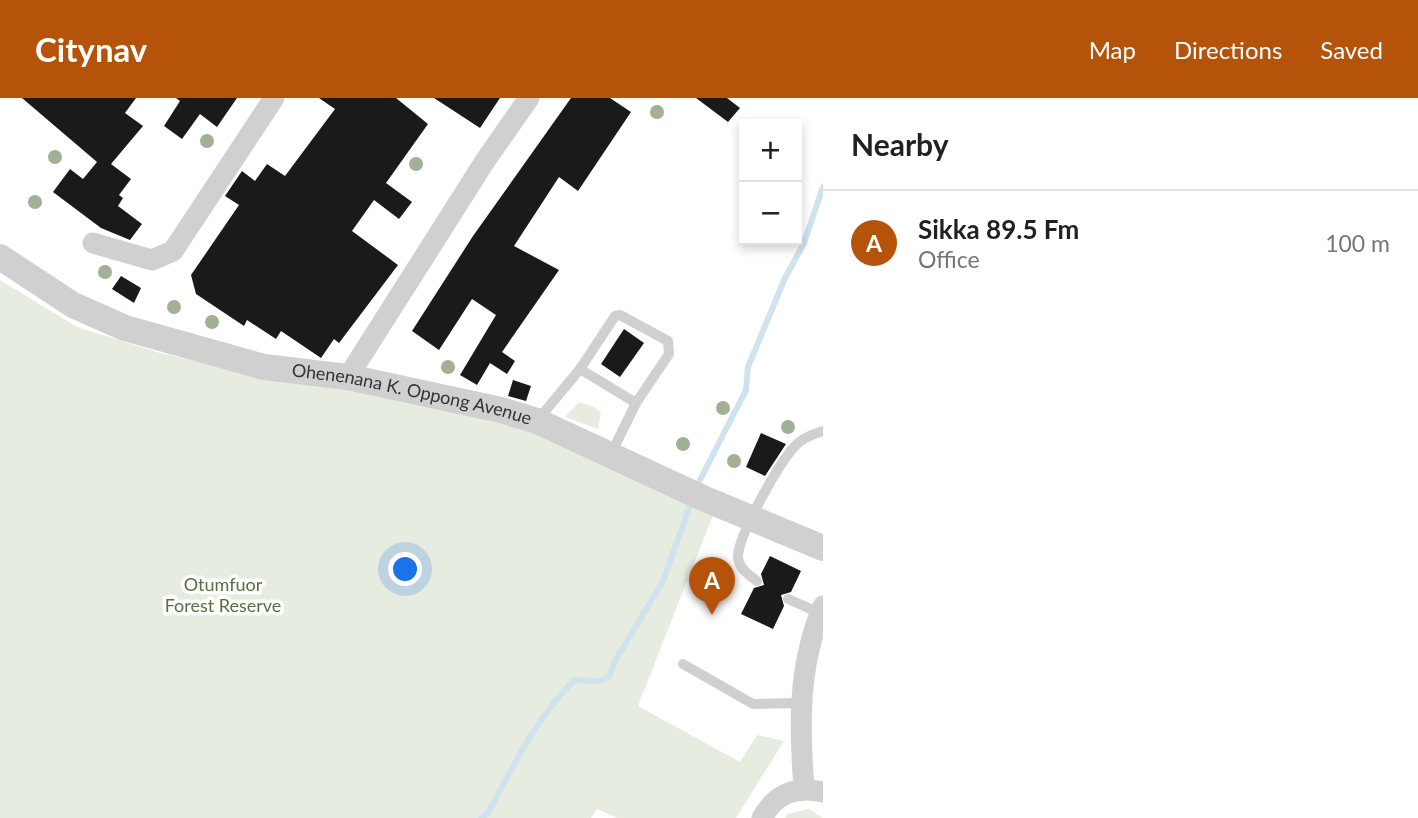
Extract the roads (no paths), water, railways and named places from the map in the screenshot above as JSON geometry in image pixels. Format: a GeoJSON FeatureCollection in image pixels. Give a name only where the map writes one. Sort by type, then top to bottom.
{"type":"FeatureCollection","features":[{"type":"Feature","properties":{"kind":"street"},"geometry":{"type":"LineString","coordinates":[[93,243],[152,260],[173,251],[274,98]]}},
{"type":"Feature","properties":{"kind":"street"},"geometry":{"type":"LineString","coordinates":[[348,377],[529,98]]}},
{"type":"Feature","properties":{"kind":"street","name":"Ohenenana K. Oppong Avenue"},"geometry":{"type":"LineString","coordinates":[[0,257],[73,306],[125,328],[264,367],[348,377],[501,410],[537,421],[695,494],[823,548]]}},
{"type":"Feature","properties":{"kind":"street"},"geometry":{"type":"LineString","coordinates":[[762,818],[768,807],[784,793],[814,790],[800,703],[805,658],[821,610]]}},
{"type":"Feature","properties":{"kind":"lane"},"geometry":{"type":"LineString","coordinates":[[537,421],[580,369],[615,316],[620,315],[668,341],[669,354],[636,403],[611,454]]}},
{"type":"Feature","properties":{"kind":"lane"},"geometry":{"type":"LineString","coordinates":[[580,369],[636,403]]}},
{"type":"Feature","properties":{"kind":"lane"},"geometry":{"type":"LineString","coordinates":[[757,582],[742,569],[738,557],[751,518],[794,447],[806,437],[823,431]]}},
{"type":"Feature","properties":{"kind":"lane"},"geometry":{"type":"LineString","coordinates":[[788,599],[821,610]]}},
{"type":"Feature","properties":{"kind":"lane"},"geometry":{"type":"LineString","coordinates":[[683,664],[753,704],[800,703]]}},
{"type":"Feature","properties":{"kind":"waterway"},"geometry":{"type":"LineString","coordinates":[[697,486],[746,390],[748,367],[785,278],[804,243],[823,187]]}},
{"type":"Feature","properties":{"kind":"waterway"},"geometry":{"type":"LineString","coordinates":[[481,818],[488,813],[516,761],[560,695],[574,680],[598,681],[609,677],[615,661],[663,581],[692,500]]}},
{"type":"Feature","properties":{"kind":"place","name":"Sikka 89.5 Fm"},"geometry":{"type":"Point","coordinates":[712,615]}},
{"type":"Feature","properties":{"kind":"park label","name":"Otumfuor Forest Reserve"},"geometry":{"type":"Point","coordinates":[223,595]}}]}
